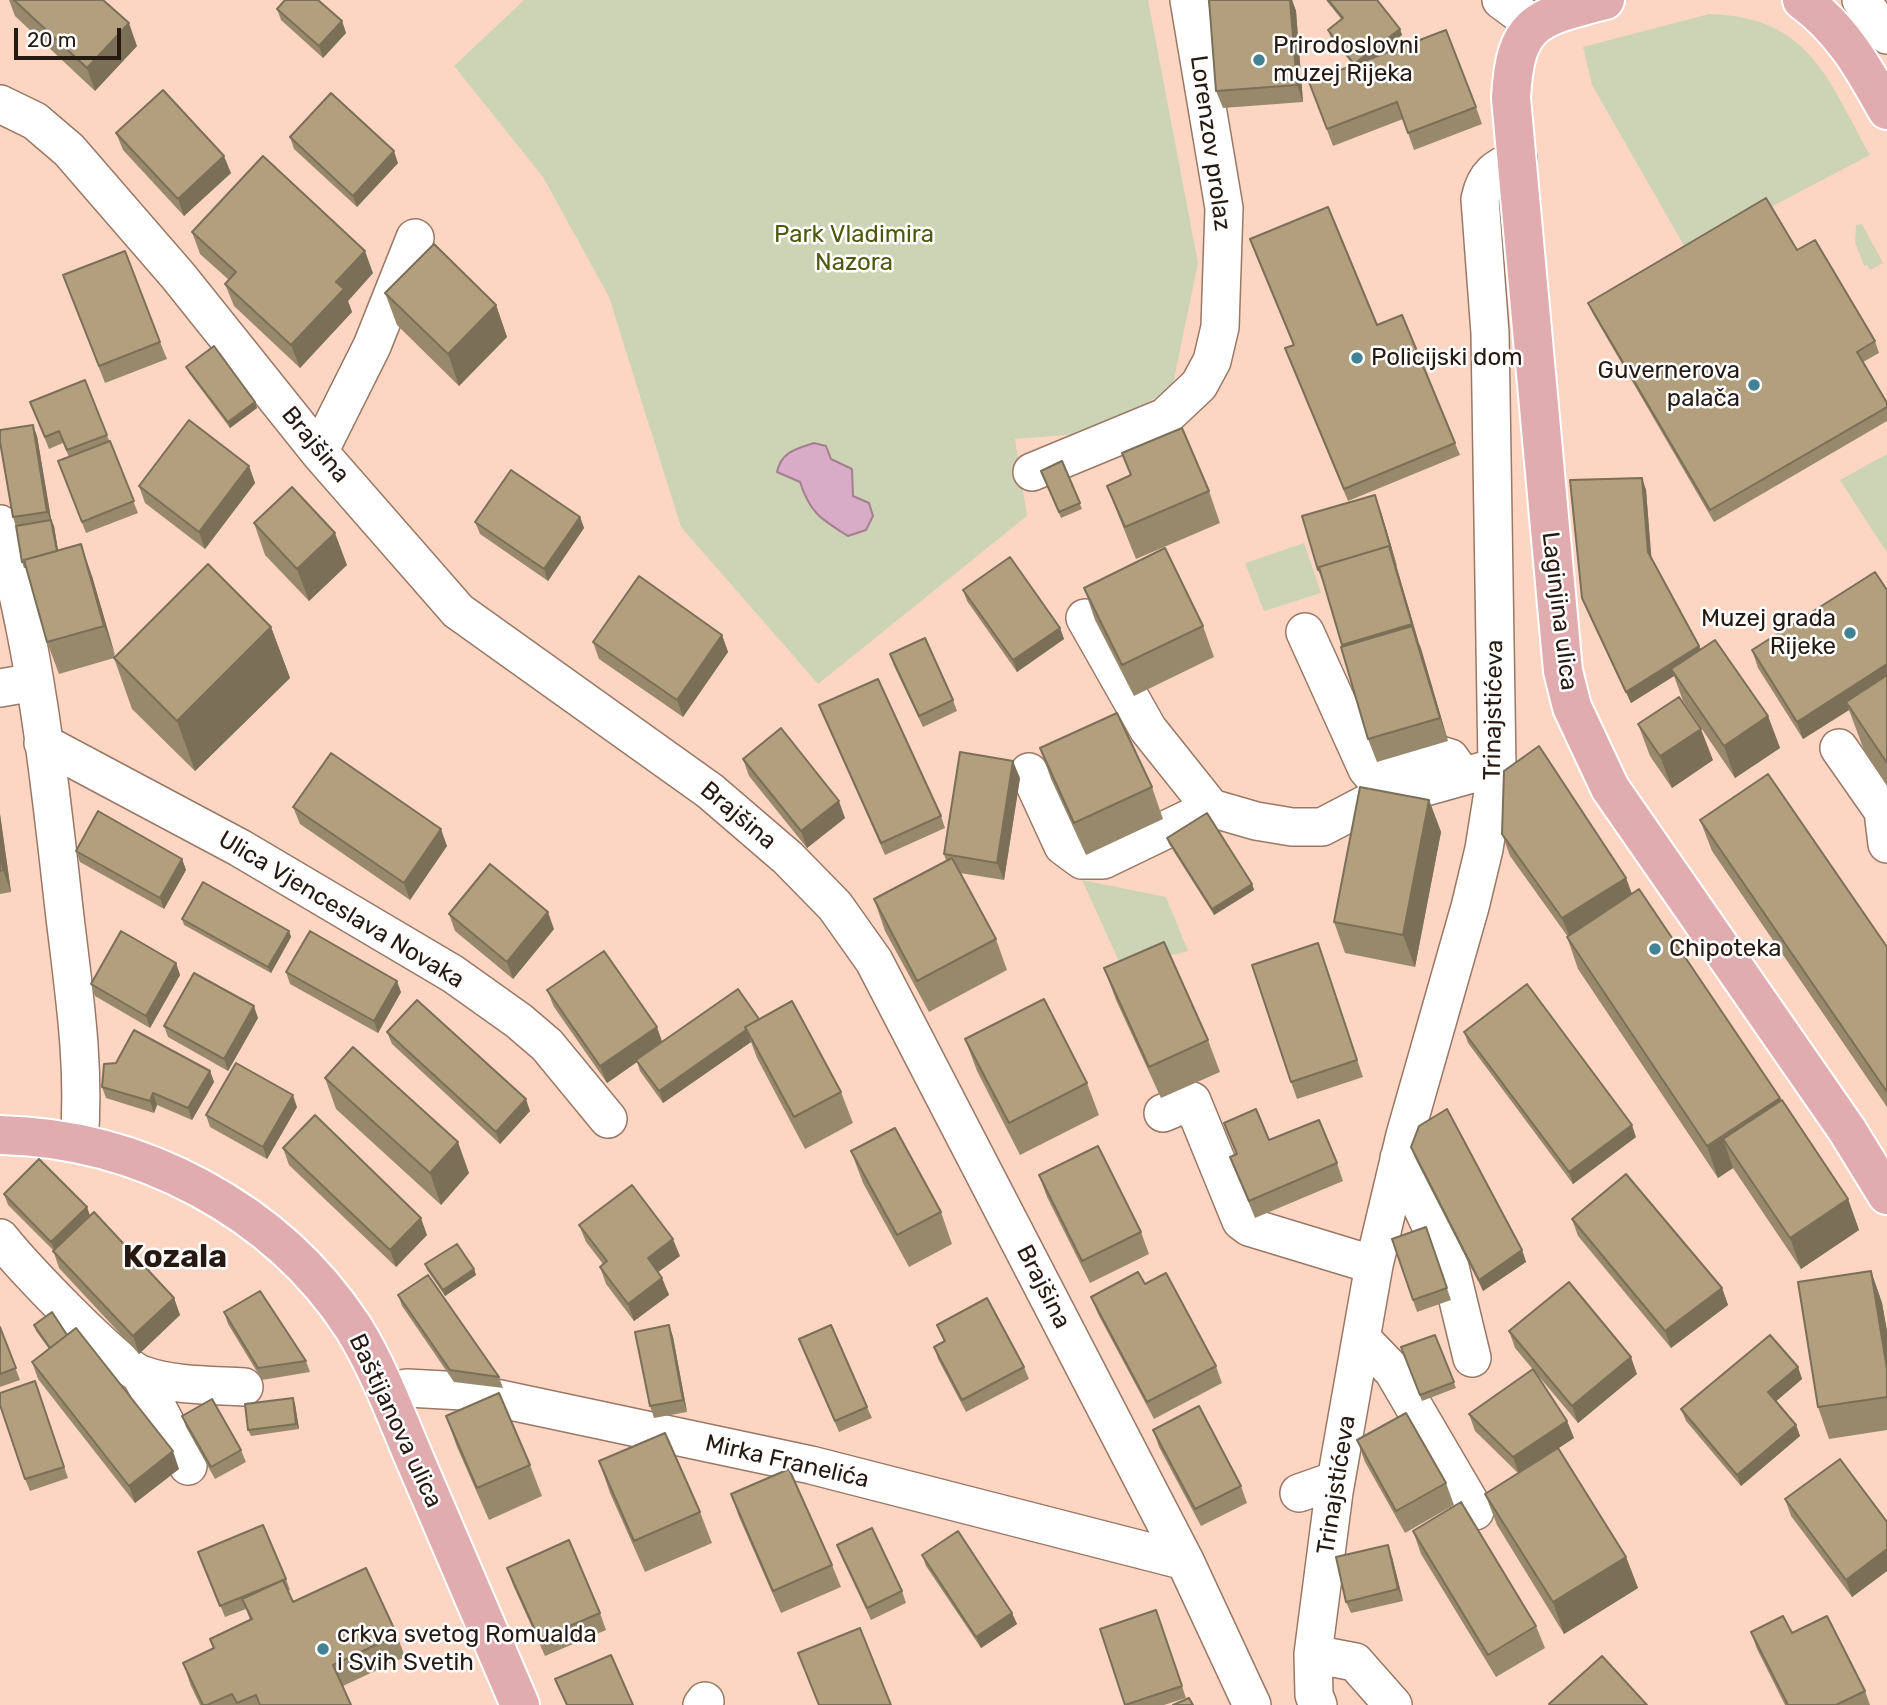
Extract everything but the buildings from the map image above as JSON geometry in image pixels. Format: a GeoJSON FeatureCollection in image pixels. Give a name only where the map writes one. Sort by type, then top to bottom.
{"type":"FeatureCollection","features":[{"type":"Feature","properties":{"kind":"main road"},"geometry":{"type":"LineString","coordinates":[[1535,24],[1554,13],[1605,0]]}},
{"type":"Feature","properties":{"kind":"main road"},"geometry":{"type":"LineString","coordinates":[[1802,0],[1850,44],[1887,110]]}},
{"type":"Feature","properties":{"kind":"main road","name":"Laginjina ulica"},"geometry":{"type":"LineString","coordinates":[[1535,24],[1521,42],[1513,72],[1511,98],[1558,635],[1572,708],[1610,788],[1846,1130],[1887,1195]]}},
{"type":"Feature","properties":{"kind":"main road","name":"Baštijanova ulica"},"geometry":{"type":"LineString","coordinates":[[0,1135],[43,1137],[79,1143],[146,1163],[198,1186],[272,1237],[313,1277],[353,1328],[385,1391],[520,1705]]}},
{"type":"Feature","properties":{"kind":"street","name":"Lorenzov prolaz"},"geometry":{"type":"LineString","coordinates":[[1032,472],[1165,417],[1199,385],[1212,360],[1220,327],[1224,208],[1189,0]]}},
{"type":"Feature","properties":{"kind":"street"},"geometry":{"type":"LineString","coordinates":[[1501,0],[1535,24]]}},
{"type":"Feature","properties":{"kind":"street"},"geometry":{"type":"LineString","coordinates":[[1861,0],[1887,35]]}},
{"type":"Feature","properties":{"kind":"street","name":"Brajšina"},"geometry":{"type":"LineString","coordinates":[[0,104],[35,121],[69,150],[179,276],[319,452],[458,611],[710,791],[788,858],[835,906],[873,961],[1185,1561],[1252,1705]]}},
{"type":"Feature","properties":{"kind":"street","name":"Trinajstićeva"},"geometry":{"type":"LineString","coordinates":[[1318,1705],[1314,1695],[1313,1654],[1336,1480],[1374,1265],[1399,1158],[1485,849],[1480,771],[1490,333],[1480,199],[1483,186],[1491,173],[1518,159]]}},
{"type":"Feature","properties":{"kind":"street"},"geometry":{"type":"LineString","coordinates":[[319,452],[372,346],[415,238]]}},
{"type":"Feature","properties":{"kind":"street"},"geometry":{"type":"LineString","coordinates":[[0,524],[18,585],[17,685],[43,743],[80,1050],[83,1100],[79,1143]]}},
{"type":"Feature","properties":{"kind":"street"},"geometry":{"type":"LineString","coordinates":[[1086,618],[1148,729],[1211,808],[1256,821],[1292,827],[1322,827],[1368,803],[1480,771]]}},
{"type":"Feature","properties":{"kind":"street"},"geometry":{"type":"LineString","coordinates":[[1305,632],[1367,769],[1373,776],[1440,755],[1480,771]]}},
{"type":"Feature","properties":{"kind":"street","name":"Ulica Vjenceslava Novaka"},"geometry":{"type":"LineString","coordinates":[[43,743],[240,848],[453,974],[519,1021],[547,1045],[608,1119]]}},
{"type":"Feature","properties":{"kind":"street"},"geometry":{"type":"LineString","coordinates":[[1839,748],[1883,811],[1887,844]]}},
{"type":"Feature","properties":{"kind":"street"},"geometry":{"type":"LineString","coordinates":[[1029,772],[1063,846],[1082,860],[1102,860],[1211,808]]}},
{"type":"Feature","properties":{"kind":"street"},"geometry":{"type":"LineString","coordinates":[[1163,1113],[1192,1101],[1241,1221],[1249,1227],[1374,1265]]}},
{"type":"Feature","properties":{"kind":"street"},"geometry":{"type":"LineString","coordinates":[[1399,1158],[1450,1267],[1472,1358]]}},
{"type":"Feature","properties":{"kind":"street"},"geometry":{"type":"LineString","coordinates":[[0,1238],[65,1307],[140,1374],[188,1466]]}},
{"type":"Feature","properties":{"kind":"street"},"geometry":{"type":"LineString","coordinates":[[1362,1339],[1393,1371],[1475,1511]]}},
{"type":"Feature","properties":{"kind":"street"},"geometry":{"type":"LineString","coordinates":[[140,1374],[181,1382],[244,1387]]}},
{"type":"Feature","properties":{"kind":"street","name":"Mirka Franelića"},"geometry":{"type":"LineString","coordinates":[[385,1391],[428,1389],[489,1397],[811,1465],[1185,1561]]}},
{"type":"Feature","properties":{"kind":"street"},"geometry":{"type":"LineString","coordinates":[[1299,1493],[1336,1480]]}},
{"type":"Feature","properties":{"kind":"street"},"geometry":{"type":"LineString","coordinates":[[1313,1654],[1354,1662],[1393,1705]]}},
{"type":"Feature","properties":{"kind":"green space","name":"Park Vladimira Nazora"},"geometry":{"type":"Polygon","coordinates":[[[524,0],[1148,0],[1198,263],[1172,389],[1092,433],[1015,439],[1027,516],[818,684],[681,527],[609,297],[543,177],[454,66],[524,0]]]}},
{"type":"Feature","properties":{"kind":"green space"},"geometry":{"type":"Polygon","coordinates":[[[1709,14],[1743,18],[1771,26],[1793,40],[1827,77],[1870,155],[1687,251],[1592,85],[1583,47],[1709,14]]]}},
{"type":"Feature","properties":{"kind":"green space"},"geometry":{"type":"Polygon","coordinates":[[[1862,224],[1883,263],[1870,270],[1867,265],[1864,266],[1855,242],[1856,225],[1862,224]]]}},
{"type":"Feature","properties":{"kind":"green space"},"geometry":{"type":"Polygon","coordinates":[[[1887,454],[1887,553],[1840,480],[1887,454]]]}},
{"type":"Feature","properties":{"kind":"green space"},"geometry":{"type":"Polygon","coordinates":[[[1304,543],[1321,593],[1264,611],[1245,563],[1304,543]]]}},
{"type":"Feature","properties":{"kind":"green space"},"geometry":{"type":"Polygon","coordinates":[[[1082,880],[1166,897],[1188,951],[1122,968],[1082,880]]]}},
{"type":"Feature","properties":{"kind":"shaded area"},"geometry":{"type":"Polygon","coordinates":[[[814,443],[826,446],[831,459],[852,469],[853,496],[869,503],[873,516],[866,530],[848,536],[824,520],[812,508],[800,482],[777,472],[786,456],[814,443]]]}},
{"type":"Feature","properties":{"kind":"place","name":"Prirodoslovni muzej Rijeka"},"geometry":{"type":"Point","coordinates":[1259,60]}},
{"type":"Feature","properties":{"kind":"place","name":"Policijski dom"},"geometry":{"type":"Point","coordinates":[1357,358]}},
{"type":"Feature","properties":{"kind":"place","name":"Guvernerova palača"},"geometry":{"type":"Point","coordinates":[1754,385]}},
{"type":"Feature","properties":{"kind":"place","name":"Muzej grada Rijeke"},"geometry":{"type":"Point","coordinates":[1850,633]}},
{"type":"Feature","properties":{"kind":"place","name":"Chipoteka"},"geometry":{"type":"Point","coordinates":[1655,949]}},
{"type":"Feature","properties":{"kind":"place","name":"crkva svetog Romualda i Svih Svetih"},"geometry":{"type":"Point","coordinates":[323,1649]}},
{"type":"Feature","properties":{"kind":"district","name":"Kozala"},"geometry":{"type":"Point","coordinates":[175,1258]}}]}
